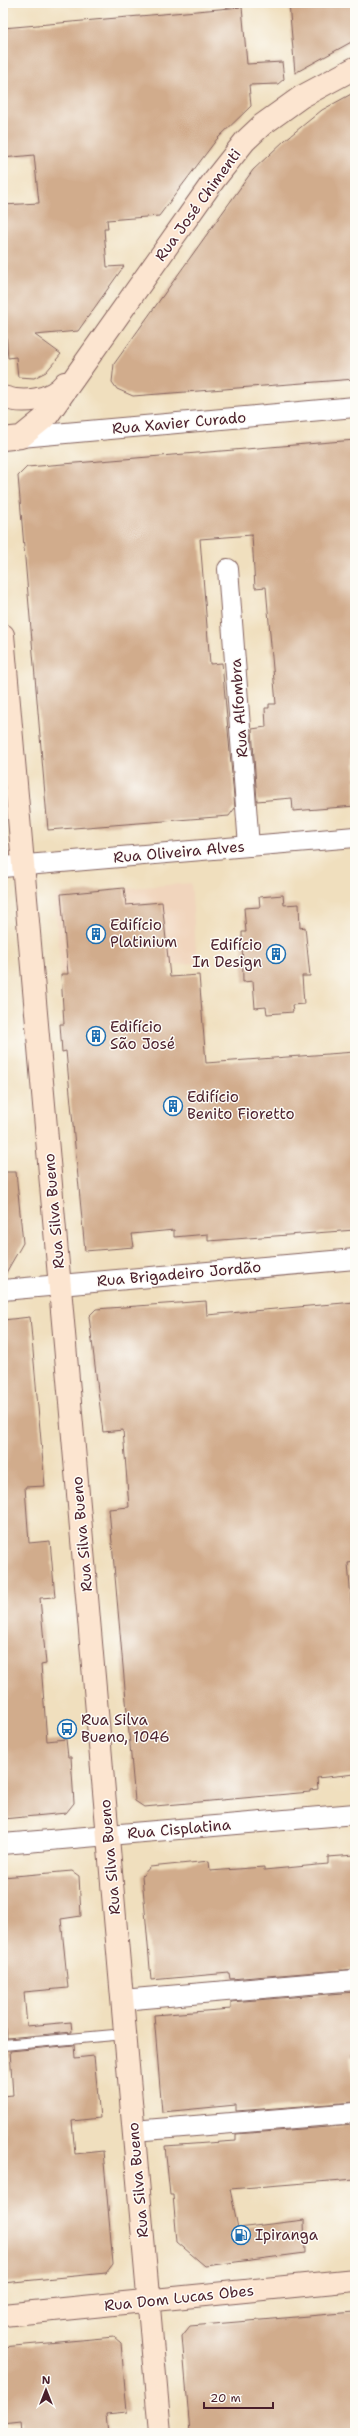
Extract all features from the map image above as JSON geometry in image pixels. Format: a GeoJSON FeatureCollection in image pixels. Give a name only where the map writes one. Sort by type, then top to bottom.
{"type":"FeatureCollection","features":[{"type":"Feature","properties":{"kind":"main road","name":"Rua José Chimenti"},"geometry":{"type":"LineString","coordinates":[[12,438],[48,415],[71,385],[74,377],[214,180],[245,141],[262,125],[301,97],[355,68]]}},
{"type":"Feature","properties":{"kind":"main road","name":"Rua José Chimenti"},"geometry":{"type":"LineString","coordinates":[[3,397],[13,401],[42,399],[59,390],[66,381],[74,377]]}},
{"type":"Feature","properties":{"kind":"main road","name":"Rua Silva Bueno"},"geometry":{"type":"LineString","coordinates":[[3,635],[13,866],[60,1285],[160,2433]]}},
{"type":"Feature","properties":{"kind":"main road","name":"Rua Dom Lucas Obes"},"geometry":{"type":"LineString","coordinates":[[3,2315],[355,2280]]}},
{"type":"Feature","properties":{"kind":"street","name":"Rua Xavier Curado"},"geometry":{"type":"LineString","coordinates":[[12,438],[355,407]]}},
{"type":"Feature","properties":{"kind":"street","name":"Rua Alfombra"},"geometry":{"type":"LineString","coordinates":[[228,569],[249,846]]}},
{"type":"Feature","properties":{"kind":"street","name":"Rua Oliveira Alves"},"geometry":{"type":"LineString","coordinates":[[13,866],[355,837]]}},
{"type":"Feature","properties":{"kind":"street","name":"Rua Brigadeiro Jordão"},"geometry":{"type":"LineString","coordinates":[[3,1290],[355,1259]]}},
{"type":"Feature","properties":{"kind":"street","name":"Rua Cisplatina"},"geometry":{"type":"LineString","coordinates":[[3,1844],[355,1814]]}},
{"type":"Feature","properties":{"kind":"street"},"geometry":{"type":"LineString","coordinates":[[122,2000],[355,1980]]}},
{"type":"Feature","properties":{"kind":"street"},"geometry":{"type":"LineString","coordinates":[[133,2131],[355,2113]]}},
{"type":"Feature","properties":{"kind":"lane"},"geometry":{"type":"LineString","coordinates":[[3,2045],[125,2034]]}},
{"type":"Feature","properties":{"kind":"shaded area"},"geometry":{"type":"Polygon","coordinates":[[[191,883],[197,963],[61,974],[55,898],[57,896],[61,894],[191,883]]]}},
{"type":"Feature","properties":{"kind":"building"},"geometry":{"type":"Polygon","coordinates":[[[289,3],[355,3],[355,40],[295,73],[289,3]]]}},
{"type":"Feature","properties":{"kind":"building"},"geometry":{"type":"Polygon","coordinates":[[[242,7],[247,64],[282,62],[284,79],[278,84],[249,85],[251,106],[217,139],[159,216],[107,220],[108,229],[104,229],[107,267],[124,266],[78,331],[35,335],[61,354],[46,372],[34,378],[18,377],[16,357],[8,358],[3,296],[3,205],[39,203],[34,155],[3,158],[3,28],[242,7]]]}},
{"type":"Feature","properties":{"kind":"building"},"geometry":{"type":"Polygon","coordinates":[[[355,92],[355,379],[133,396],[117,389],[112,382],[114,364],[253,170],[285,140],[322,110],[355,92]]]}},
{"type":"Feature","properties":{"kind":"building"},"geometry":{"type":"Polygon","coordinates":[[[355,440],[355,682],[351,682],[355,708],[355,806],[293,811],[292,798],[257,801],[252,729],[266,727],[265,708],[269,708],[269,704],[276,704],[266,587],[255,588],[252,535],[200,539],[210,664],[222,663],[235,808],[229,816],[48,830],[18,476],[27,467],[355,440]]]}},
{"type":"Feature","properties":{"kind":"building"},"geometry":{"type":"Polygon","coordinates":[[[124,888],[126,905],[162,902],[170,977],[199,975],[206,1063],[355,1052],[355,1230],[208,1241],[208,1234],[174,1237],[174,1230],[132,1234],[134,1247],[85,1251],[66,1051],[62,1052],[60,1024],[64,1024],[61,974],[68,974],[61,894],[124,888]]]}},
{"type":"Feature","properties":{"kind":"building","name":"Edifício In Design"},"geometry":{"type":"Polygon","coordinates":[[[283,895],[284,905],[299,904],[300,928],[305,927],[310,976],[302,976],[304,1004],[292,1005],[293,1012],[267,1014],[266,1007],[255,1008],[253,981],[243,982],[242,932],[246,932],[244,908],[260,907],[259,897],[283,895]]]}},
{"type":"Feature","properties":{"kind":"building"},"geometry":{"type":"Polygon","coordinates":[[[3,1172],[16,1172],[23,1243],[3,1278],[3,1172]]]}},
{"type":"Feature","properties":{"kind":"building"},"geometry":{"type":"Polygon","coordinates":[[[206,1301],[207,1315],[355,1302],[355,1562],[348,1563],[352,1612],[355,1611],[355,1774],[317,1778],[318,1789],[310,1790],[310,1792],[144,1807],[135,1801],[109,1509],[129,1507],[123,1430],[103,1432],[89,1316],[96,1309],[206,1301]]]}},
{"type":"Feature","properties":{"kind":"building"},"geometry":{"type":"Polygon","coordinates":[[[30,1317],[45,1486],[25,1487],[29,1543],[50,1541],[55,1597],[40,1598],[46,1664],[41,1665],[47,1741],[66,1739],[68,1757],[71,1757],[74,1803],[66,1813],[3,1819],[3,1320],[30,1317]]]}},
{"type":"Feature","properties":{"kind":"building"},"geometry":{"type":"Polygon","coordinates":[[[355,1855],[355,1969],[230,1979],[229,1973],[151,1980],[142,1876],[150,1867],[209,1861],[210,1871],[264,1867],[264,1870],[328,1864],[328,1857],[355,1855]]]}},
{"type":"Feature","properties":{"kind":"building"},"geometry":{"type":"Polygon","coordinates":[[[72,1871],[79,1876],[81,1916],[61,1919],[68,1988],[24,1992],[27,2026],[71,2022],[72,2032],[7,2038],[6,2028],[3,2026],[3,1877],[72,1871]]]}},
{"type":"Feature","properties":{"kind":"building"},"geometry":{"type":"Polygon","coordinates":[[[355,1992],[355,2056],[350,2057],[355,2102],[236,2111],[236,2105],[162,2112],[154,2015],[231,2009],[231,2002],[355,1992]]]}},
{"type":"Feature","properties":{"kind":"building"},"geometry":{"type":"Polygon","coordinates":[[[74,2045],[75,2058],[94,2056],[100,2118],[72,2121],[75,2154],[103,2151],[113,2264],[106,2273],[3,2283],[3,2096],[13,2095],[10,2051],[74,2045]]]}},
{"type":"Feature","properties":{"kind":"building"},"geometry":{"type":"Polygon","coordinates":[[[355,2125],[355,2179],[230,2189],[238,2228],[304,2220],[305,2253],[205,2266],[177,2242],[173,2195],[170,2195],[165,2146],[236,2141],[236,2134],[355,2125]]]}},
{"type":"Feature","properties":{"kind":"building"},"geometry":{"type":"Polygon","coordinates":[[[355,2312],[355,2433],[190,2433],[182,2336],[190,2326],[355,2312]]]}},
{"type":"Feature","properties":{"kind":"building"},"geometry":{"type":"Polygon","coordinates":[[[114,2337],[121,2343],[127,2412],[106,2414],[108,2433],[22,2433],[21,2422],[3,2424],[3,2347],[114,2337]]]}},
{"type":"Feature","properties":{"kind":"place","name":"Edifício Platinium"},"geometry":{"type":"Point","coordinates":[96,934]}},
{"type":"Feature","properties":{"kind":"place","name":"Edifício In Design"},"geometry":{"type":"Point","coordinates":[276,954]}},
{"type":"Feature","properties":{"kind":"place","name":"Edifício São José"},"geometry":{"type":"Point","coordinates":[96,1036]}},
{"type":"Feature","properties":{"kind":"place","name":"Edifício Benito Fioretto"},"geometry":{"type":"Point","coordinates":[173,1106]}},
{"type":"Feature","properties":{"kind":"place","name":"Rua Silva Bueno, 1046"},"geometry":{"type":"Point","coordinates":[67,1729]}},
{"type":"Feature","properties":{"kind":"place","name":"Ipiranga"},"geometry":{"type":"Point","coordinates":[241,2235]}}]}
